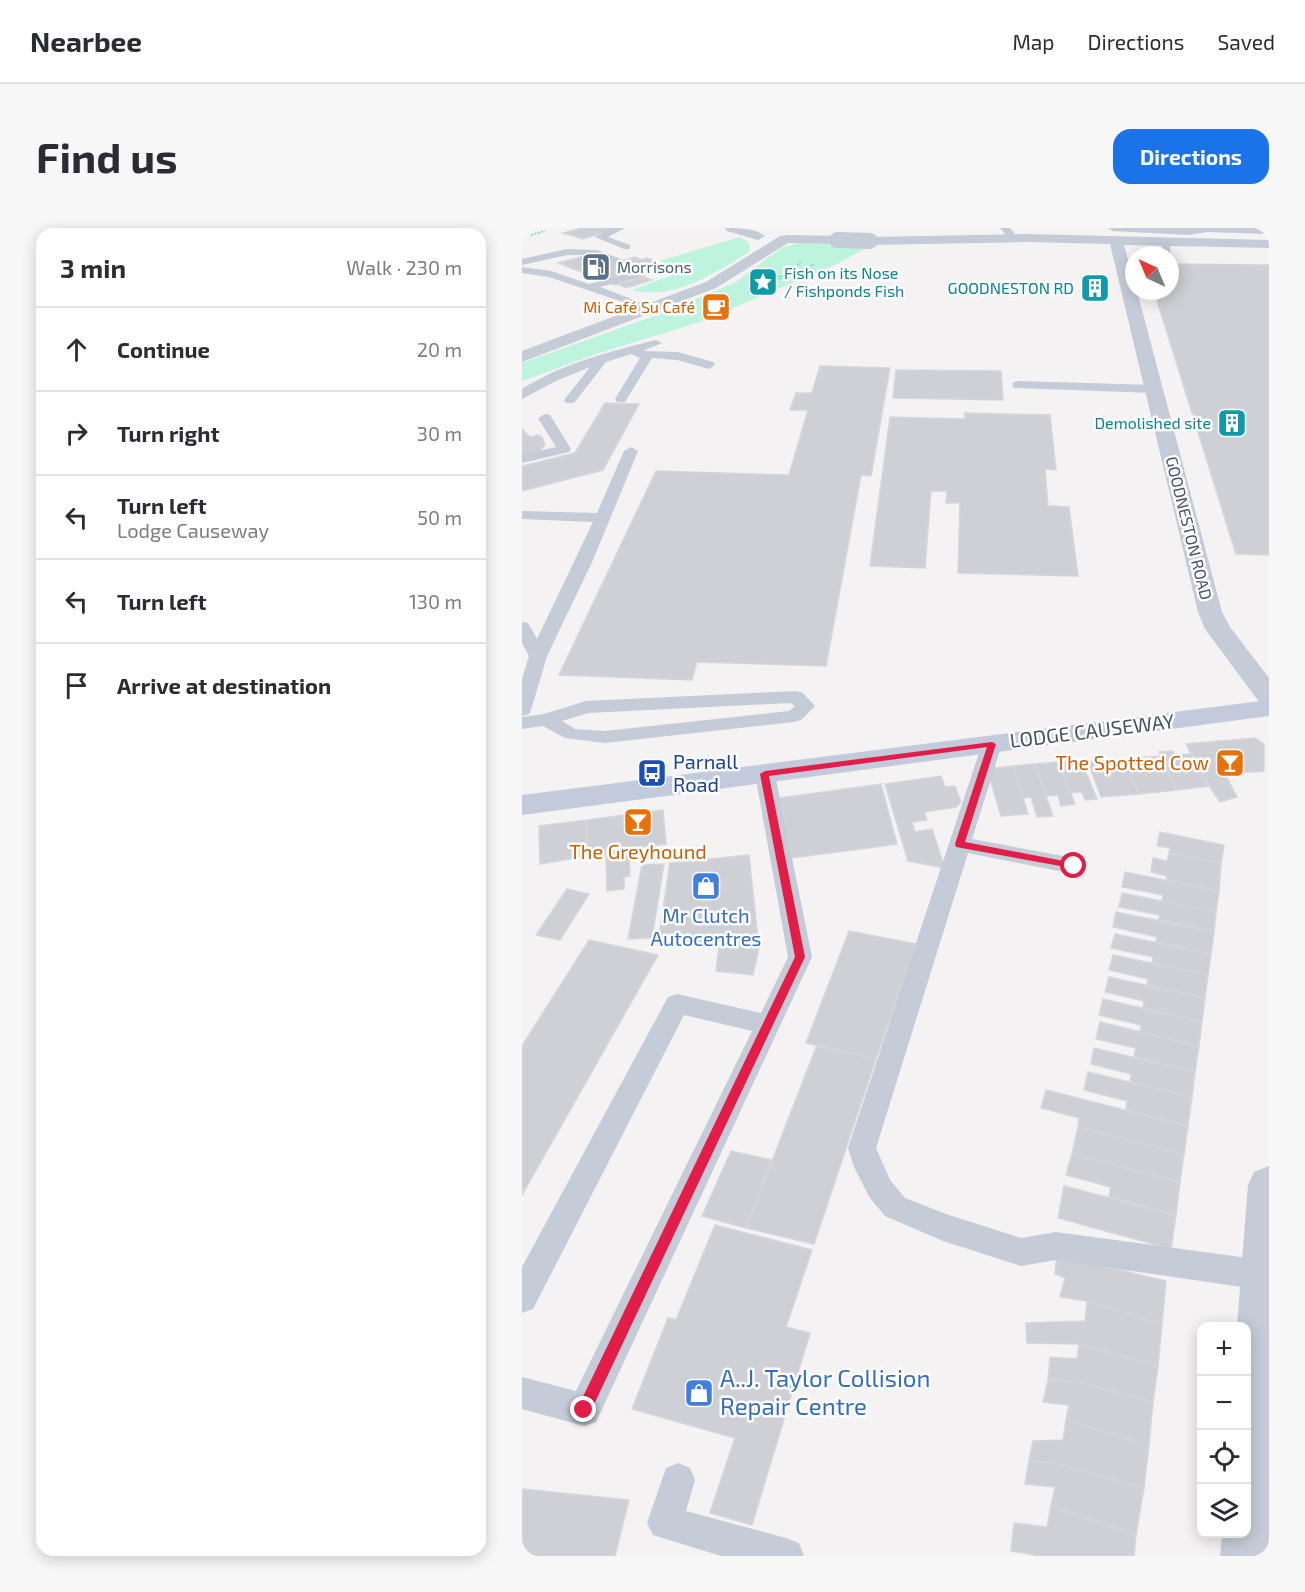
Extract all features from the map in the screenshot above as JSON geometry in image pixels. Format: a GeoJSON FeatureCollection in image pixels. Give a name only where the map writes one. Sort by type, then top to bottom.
{"type":"FeatureCollection","features":[{"type":"Feature","properties":{"kind":"main road","name":"LODGE CAUSEWAY"},"geometry":{"type":"LineString","coordinates":[[522,805],[1269,708]]}},
{"type":"Feature","properties":{"kind":"street"},"geometry":{"type":"LineString","coordinates":[[732,228],[764,235],[792,233],[870,242],[1009,233],[1112,231],[1166,247],[1269,243]]}},
{"type":"Feature","properties":{"kind":"street","name":"GOODNESTON ROAD"},"geometry":{"type":"LineString","coordinates":[[1112,231],[1210,612],[1218,629],[1269,696]]}},
{"type":"Feature","properties":{"kind":"street"},"geometry":{"type":"LineString","coordinates":[[522,357],[653,309],[718,281],[792,233]]}},
{"type":"Feature","properties":{"kind":"street"},"geometry":{"type":"LineString","coordinates":[[756,256],[764,246],[764,235]]}},
{"type":"Feature","properties":{"kind":"street"},"geometry":{"type":"LineString","coordinates":[[1246,1556],[1269,1185]]}},
{"type":"Feature","properties":{"kind":"lane"},"geometry":{"type":"LineString","coordinates":[[620,228],[600,237],[627,247]]}},
{"type":"Feature","properties":{"kind":"lane"},"geometry":{"type":"LineString","coordinates":[[1112,231],[1156,229],[1188,232],[1269,231]]}},
{"type":"Feature","properties":{"kind":"lane"},"geometry":{"type":"LineString","coordinates":[[567,252],[629,276]]}},
{"type":"Feature","properties":{"kind":"lane"},"geometry":{"type":"LineString","coordinates":[[522,262],[567,252],[612,252],[631,258]]}},
{"type":"Feature","properties":{"kind":"lane"},"geometry":{"type":"LineString","coordinates":[[588,287],[652,268],[594,252]]}},
{"type":"Feature","properties":{"kind":"lane"},"geometry":{"type":"LineString","coordinates":[[550,256],[570,264]]}},
{"type":"Feature","properties":{"kind":"lane"},"geometry":{"type":"LineString","coordinates":[[522,270],[551,274],[653,309]]}},
{"type":"Feature","properties":{"kind":"lane"},"geometry":{"type":"LineString","coordinates":[[591,273],[611,281]]}},
{"type":"Feature","properties":{"kind":"lane"},"geometry":{"type":"LineString","coordinates":[[522,395],[533,386],[656,343]]}},
{"type":"Feature","properties":{"kind":"lane"},"geometry":{"type":"LineString","coordinates":[[624,354],[678,356],[709,365]]}},
{"type":"Feature","properties":{"kind":"lane"},"geometry":{"type":"LineString","coordinates":[[621,399],[648,355]]}},
{"type":"Feature","properties":{"kind":"lane"},"geometry":{"type":"LineString","coordinates":[[570,400],[601,361]]}},
{"type":"Feature","properties":{"kind":"lane"},"geometry":{"type":"LineString","coordinates":[[1018,385],[1154,389]]}},
{"type":"Feature","properties":{"kind":"lane"},"geometry":{"type":"LineString","coordinates":[[522,459],[564,448],[545,418]]}},
{"type":"Feature","properties":{"kind":"lane"},"geometry":{"type":"LineString","coordinates":[[522,710],[538,656],[603,518],[631,451]]}},
{"type":"Feature","properties":{"kind":"lane"},"geometry":{"type":"LineString","coordinates":[[522,515],[603,518]]}},
{"type":"Feature","properties":{"kind":"lane"},"geometry":{"type":"LineString","coordinates":[[522,627],[538,656]]}},
{"type":"Feature","properties":{"kind":"lane"},"geometry":{"type":"LineString","coordinates":[[522,723],[546,720],[586,707],[796,697],[806,706],[794,716],[642,734],[586,736],[570,734],[546,720]]}},
{"type":"Feature","properties":{"kind":"lane"},"geometry":{"type":"LineString","coordinates":[[992,744],[862,1148],[868,1167],[880,1189],[895,1207],[943,1227],[1021,1252],[1056,1246],[1263,1275]]}},
{"type":"Feature","properties":{"kind":"lane"},"geometry":{"type":"LineString","coordinates":[[522,1393],[584,1410],[766,1024],[800,957],[765,774]]}},
{"type":"Feature","properties":{"kind":"lane"},"geometry":{"type":"LineString","coordinates":[[960,844],[1074,866]]}},
{"type":"Feature","properties":{"kind":"lane"},"geometry":{"type":"LineString","coordinates":[[522,1298],[677,1004],[766,1024]]}},
{"type":"Feature","properties":{"kind":"lane"},"geometry":{"type":"LineString","coordinates":[[678,1480],[665,1523],[786,1556]]}},
{"type":"Feature","properties":{"kind":"green space"},"geometry":{"type":"Polygon","coordinates":[[[740,237],[748,242],[749,252],[708,276],[663,292],[632,290],[683,271],[659,261],[740,237]]]}},
{"type":"Feature","properties":{"kind":"green space"},"geometry":{"type":"Polygon","coordinates":[[[799,243],[870,246],[839,263],[700,322],[596,354],[522,381],[522,363],[668,311],[736,282],[781,248],[799,243]]]}},
{"type":"Feature","properties":{"kind":"building"},"geometry":{"type":"Polygon","coordinates":[[[582,228],[618,228],[583,239],[563,233],[582,228]]]}},
{"type":"Feature","properties":{"kind":"building","name":"Morrisons"},"geometry":{"type":"Polygon","coordinates":[[[593,254],[634,270],[631,271],[645,277],[615,285],[558,263],[593,254]]]}},
{"type":"Feature","properties":{"kind":"building"},"geometry":{"type":"Polygon","coordinates":[[[635,257],[642,260],[647,258],[656,262],[641,266],[624,260],[635,257]]]}},
{"type":"Feature","properties":{"kind":"building","name":"Demolished site"},"geometry":{"type":"Polygon","coordinates":[[[1179,264],[1269,265],[1269,555],[1236,554],[1157,300],[1179,300],[1179,264]]]}},
{"type":"Feature","properties":{"kind":"building"},"geometry":{"type":"Polygon","coordinates":[[[644,277],[652,280],[626,288],[618,284],[644,277]]]}},
{"type":"Feature","properties":{"kind":"building","name":"GOODNESTON RD"},"geometry":{"type":"Polygon","coordinates":[[[1087,284],[1101,284],[1102,292],[1088,291],[1087,284]]]}},
{"type":"Feature","properties":{"kind":"building"},"geometry":{"type":"Polygon","coordinates":[[[820,366],[890,368],[871,476],[861,475],[826,666],[697,662],[692,680],[559,675],[656,471],[789,475],[808,410],[790,410],[796,393],[812,393],[820,366]]]}},
{"type":"Feature","properties":{"kind":"building"},"geometry":{"type":"Polygon","coordinates":[[[896,370],[1001,371],[1003,400],[893,398],[896,370]]]}},
{"type":"Feature","properties":{"kind":"building"},"geometry":{"type":"Polygon","coordinates":[[[605,403],[639,404],[603,470],[522,491],[522,466],[575,453],[605,403]]]}},
{"type":"Feature","properties":{"kind":"building"},"geometry":{"type":"Polygon","coordinates":[[[965,413],[1050,415],[1056,470],[1045,469],[1048,506],[1069,507],[1078,576],[958,573],[960,503],[946,503],[947,491],[931,491],[925,568],[870,566],[890,417],[965,419],[965,413]]]}},
{"type":"Feature","properties":{"kind":"building"},"geometry":{"type":"Polygon","coordinates":[[[522,429],[530,437],[538,435],[542,437],[545,445],[540,451],[522,456],[522,429]]]}},
{"type":"Feature","properties":{"kind":"building","name":"The Spotted Cow"},"geometry":{"type":"Polygon","coordinates":[[[1255,738],[1264,744],[1264,771],[1225,774],[1237,797],[1220,802],[1203,777],[1186,744],[1255,738]]]}},
{"type":"Feature","properties":{"kind":"building"},"geometry":{"type":"Polygon","coordinates":[[[1173,751],[1175,755],[1192,754],[1203,777],[1211,786],[1177,790],[1159,752],[1173,751]]]}},
{"type":"Feature","properties":{"kind":"building"},"geometry":{"type":"Polygon","coordinates":[[[1161,756],[1177,790],[1139,794],[1125,759],[1161,756]]]}},
{"type":"Feature","properties":{"kind":"building"},"geometry":{"type":"Polygon","coordinates":[[[1125,759],[1139,794],[1101,797],[1088,762],[1125,759]]]}},
{"type":"Feature","properties":{"kind":"building"},"geometry":{"type":"Polygon","coordinates":[[[1081,760],[1097,799],[1085,800],[1082,792],[1071,793],[1059,762],[1081,760]]]}},
{"type":"Feature","properties":{"kind":"building"},"geometry":{"type":"Polygon","coordinates":[[[1059,762],[1075,804],[1061,806],[1058,795],[1046,796],[1035,764],[1059,762]]]}},
{"type":"Feature","properties":{"kind":"building"},"geometry":{"type":"Polygon","coordinates":[[[1035,764],[1053,816],[1037,817],[1031,797],[1023,798],[1013,766],[1035,764]]]}},
{"type":"Feature","properties":{"kind":"building"},"geometry":{"type":"Polygon","coordinates":[[[1013,766],[1028,814],[1001,816],[987,769],[1013,766]]]}},
{"type":"Feature","properties":{"kind":"building"},"geometry":{"type":"Polygon","coordinates":[[[941,776],[945,787],[955,786],[961,802],[956,807],[924,812],[927,820],[912,822],[915,832],[932,829],[945,868],[908,861],[885,784],[941,776]]]}},
{"type":"Feature","properties":{"kind":"building"},"geometry":{"type":"Polygon","coordinates":[[[881,784],[897,844],[792,858],[780,798],[881,784]]]}},
{"type":"Feature","properties":{"kind":"building"},"geometry":{"type":"Polygon","coordinates":[[[663,810],[666,844],[629,849],[630,876],[624,877],[624,889],[607,891],[606,854],[587,856],[587,820],[663,810]]]}},
{"type":"Feature","properties":{"kind":"building"},"geometry":{"type":"Polygon","coordinates":[[[587,820],[587,856],[540,864],[539,826],[587,820]]]}},
{"type":"Feature","properties":{"kind":"building"},"geometry":{"type":"Polygon","coordinates":[[[1160,832],[1224,845],[1221,863],[1169,853],[1170,848],[1157,846],[1160,832]]]}},
{"type":"Feature","properties":{"kind":"building"},"geometry":{"type":"Polygon","coordinates":[[[1169,853],[1221,863],[1219,891],[1166,880],[1167,876],[1151,872],[1153,858],[1167,861],[1169,853]]]}},
{"type":"Feature","properties":{"kind":"building"},"geometry":{"type":"Polygon","coordinates":[[[749,855],[759,948],[753,975],[716,971],[719,946],[658,942],[670,863],[749,855]]]}},
{"type":"Feature","properties":{"kind":"building"},"geometry":{"type":"Polygon","coordinates":[[[664,864],[652,938],[628,939],[642,865],[664,864]]]}},
{"type":"Feature","properties":{"kind":"building"},"geometry":{"type":"Polygon","coordinates":[[[1125,872],[1219,891],[1216,912],[1162,901],[1163,895],[1122,887],[1125,872]]]}},
{"type":"Feature","properties":{"kind":"building"},"geometry":{"type":"Polygon","coordinates":[[[567,889],[589,894],[560,940],[536,935],[567,889]]]}},
{"type":"Feature","properties":{"kind":"building"},"geometry":{"type":"Polygon","coordinates":[[[1122,893],[1216,912],[1214,932],[1158,920],[1160,915],[1119,907],[1122,893]]]}},
{"type":"Feature","properties":{"kind":"building"},"geometry":{"type":"Polygon","coordinates":[[[1116,912],[1214,932],[1211,954],[1156,942],[1157,937],[1113,927],[1116,912]]]}},
{"type":"Feature","properties":{"kind":"building"},"geometry":{"type":"Polygon","coordinates":[[[849,931],[916,944],[876,1059],[806,1043],[849,931]]]}},
{"type":"Feature","properties":{"kind":"building"},"geometry":{"type":"Polygon","coordinates":[[[1115,934],[1211,954],[1208,975],[1152,963],[1153,957],[1111,948],[1115,934]]]}},
{"type":"Feature","properties":{"kind":"building"},"geometry":{"type":"Polygon","coordinates":[[[589,940],[658,955],[522,1195],[522,1046],[589,940]]]}},
{"type":"Feature","properties":{"kind":"building"},"geometry":{"type":"Polygon","coordinates":[[[1113,955],[1208,975],[1205,998],[1147,985],[1148,979],[1109,970],[1113,955]]]}},
{"type":"Feature","properties":{"kind":"building"},"geometry":{"type":"Polygon","coordinates":[[[1109,977],[1205,998],[1202,1022],[1143,1009],[1144,1001],[1105,992],[1109,977]]]}},
{"type":"Feature","properties":{"kind":"building"},"geometry":{"type":"Polygon","coordinates":[[[1103,999],[1202,1022],[1199,1046],[1140,1032],[1141,1025],[1099,1015],[1103,999]]]}},
{"type":"Feature","properties":{"kind":"building"},"geometry":{"type":"Polygon","coordinates":[[[1100,1022],[1199,1046],[1195,1072],[1134,1057],[1136,1048],[1096,1039],[1100,1022]]]}},
{"type":"Feature","properties":{"kind":"building"},"geometry":{"type":"Polygon","coordinates":[[[817,1045],[876,1059],[814,1244],[746,1228],[817,1045]]]}},
{"type":"Feature","properties":{"kind":"building"},"geometry":{"type":"Polygon","coordinates":[[[1094,1048],[1195,1072],[1192,1097],[1130,1082],[1131,1074],[1091,1064],[1094,1048]]]}},
{"type":"Feature","properties":{"kind":"building"},"geometry":{"type":"Polygon","coordinates":[[[1088,1072],[1192,1097],[1188,1126],[1126,1110],[1127,1101],[1084,1090],[1088,1072]]]}},
{"type":"Feature","properties":{"kind":"building"},"geometry":{"type":"Polygon","coordinates":[[[1046,1090],[1188,1126],[1184,1154],[1078,1127],[1079,1118],[1041,1108],[1046,1090]]]}},
{"type":"Feature","properties":{"kind":"building"},"geometry":{"type":"Polygon","coordinates":[[[1078,1127],[1184,1154],[1180,1182],[1072,1154],[1078,1127]]]}},
{"type":"Feature","properties":{"kind":"building"},"geometry":{"type":"Polygon","coordinates":[[[731,1151],[772,1160],[746,1228],[702,1216],[731,1151]]]}},
{"type":"Feature","properties":{"kind":"building"},"geometry":{"type":"Polygon","coordinates":[[[1072,1154],[1180,1182],[1176,1215],[1109,1197],[1111,1187],[1066,1175],[1072,1154]]]}},
{"type":"Feature","properties":{"kind":"building"},"geometry":{"type":"Polygon","coordinates":[[[1064,1186],[1176,1215],[1171,1249],[1058,1218],[1064,1186]]]}},
{"type":"Feature","properties":{"kind":"building"},"geometry":{"type":"Polygon","coordinates":[[[715,1225],[812,1250],[786,1327],[810,1333],[752,1525],[710,1513],[735,1438],[632,1409],[668,1318],[676,1320],[715,1225]]]}},
{"type":"Feature","properties":{"kind":"building"},"geometry":{"type":"Polygon","coordinates":[[[1057,1255],[1166,1281],[1162,1324],[1087,1301],[1060,1297],[1065,1278],[1055,1274],[1057,1255]]]}},
{"type":"Feature","properties":{"kind":"building"},"geometry":{"type":"Polygon","coordinates":[[[1087,1301],[1162,1324],[1158,1366],[1079,1344],[1027,1343],[1026,1323],[1085,1321],[1087,1301]]]}},
{"type":"Feature","properties":{"kind":"building"},"geometry":{"type":"Polygon","coordinates":[[[1079,1344],[1158,1366],[1153,1402],[1074,1381],[1048,1380],[1050,1357],[1077,1359],[1079,1344]]]}},
{"type":"Feature","properties":{"kind":"building"},"geometry":{"type":"Polygon","coordinates":[[[1048,1380],[1074,1381],[1153,1402],[1149,1445],[1066,1420],[1069,1405],[1043,1402],[1048,1380]]]}},
{"type":"Feature","properties":{"kind":"building"},"geometry":{"type":"Polygon","coordinates":[[[1066,1420],[1149,1445],[1144,1488],[1059,1464],[1029,1461],[1033,1441],[1063,1440],[1066,1420]]]}},
{"type":"Feature","properties":{"kind":"building"},"geometry":{"type":"Polygon","coordinates":[[[1029,1461],[1059,1464],[1144,1488],[1136,1535],[1051,1506],[1055,1487],[1025,1484],[1029,1461]]]}},
{"type":"Feature","properties":{"kind":"building"},"geometry":{"type":"Polygon","coordinates":[[[522,1489],[629,1500],[615,1556],[522,1556],[522,1489]]]}},
{"type":"Feature","properties":{"kind":"building"},"geometry":{"type":"Polygon","coordinates":[[[1051,1506],[1136,1535],[1134,1556],[1040,1556],[1011,1551],[1014,1523],[1047,1527],[1051,1506]]]}},
{"type":"Feature","properties":{"kind":"place","name":"Morrisons"},"geometry":{"type":"Point","coordinates":[596,267]}},
{"type":"Feature","properties":{"kind":"place","name":"Fish on its Nose / Fishponds Fish"},"geometry":{"type":"Point","coordinates":[763,282]}},
{"type":"Feature","properties":{"kind":"place","name":"GOODNESTON RD"},"geometry":{"type":"Point","coordinates":[1095,288]}},
{"type":"Feature","properties":{"kind":"place","name":"Mi Café Su Café"},"geometry":{"type":"Point","coordinates":[716,307]}},
{"type":"Feature","properties":{"kind":"place","name":"Demolished site"},"geometry":{"type":"Point","coordinates":[1232,423]}},
{"type":"Feature","properties":{"kind":"place","name":"The Spotted Cow"},"geometry":{"type":"Point","coordinates":[1230,763]}},
{"type":"Feature","properties":{"kind":"place","name":"Parnall Road"},"geometry":{"type":"Point","coordinates":[652,773]}},
{"type":"Feature","properties":{"kind":"place","name":"The Greyhound"},"geometry":{"type":"Point","coordinates":[638,822]}},
{"type":"Feature","properties":{"kind":"place","name":"Mr Clutch Autocentres"},"geometry":{"type":"Point","coordinates":[706,886]}},
{"type":"Feature","properties":{"kind":"place","name":"A..J. Taylor Collision Repair Centre"},"geometry":{"type":"Point","coordinates":[699,1393]}},
{"type":"Feature","properties":{"kind":"route"},"geometry":{"type":"LineString","coordinates":[[584,1410],[766,1024],[800,957],[765,774],[992,744],[960,844],[1074,866]]}}]}
